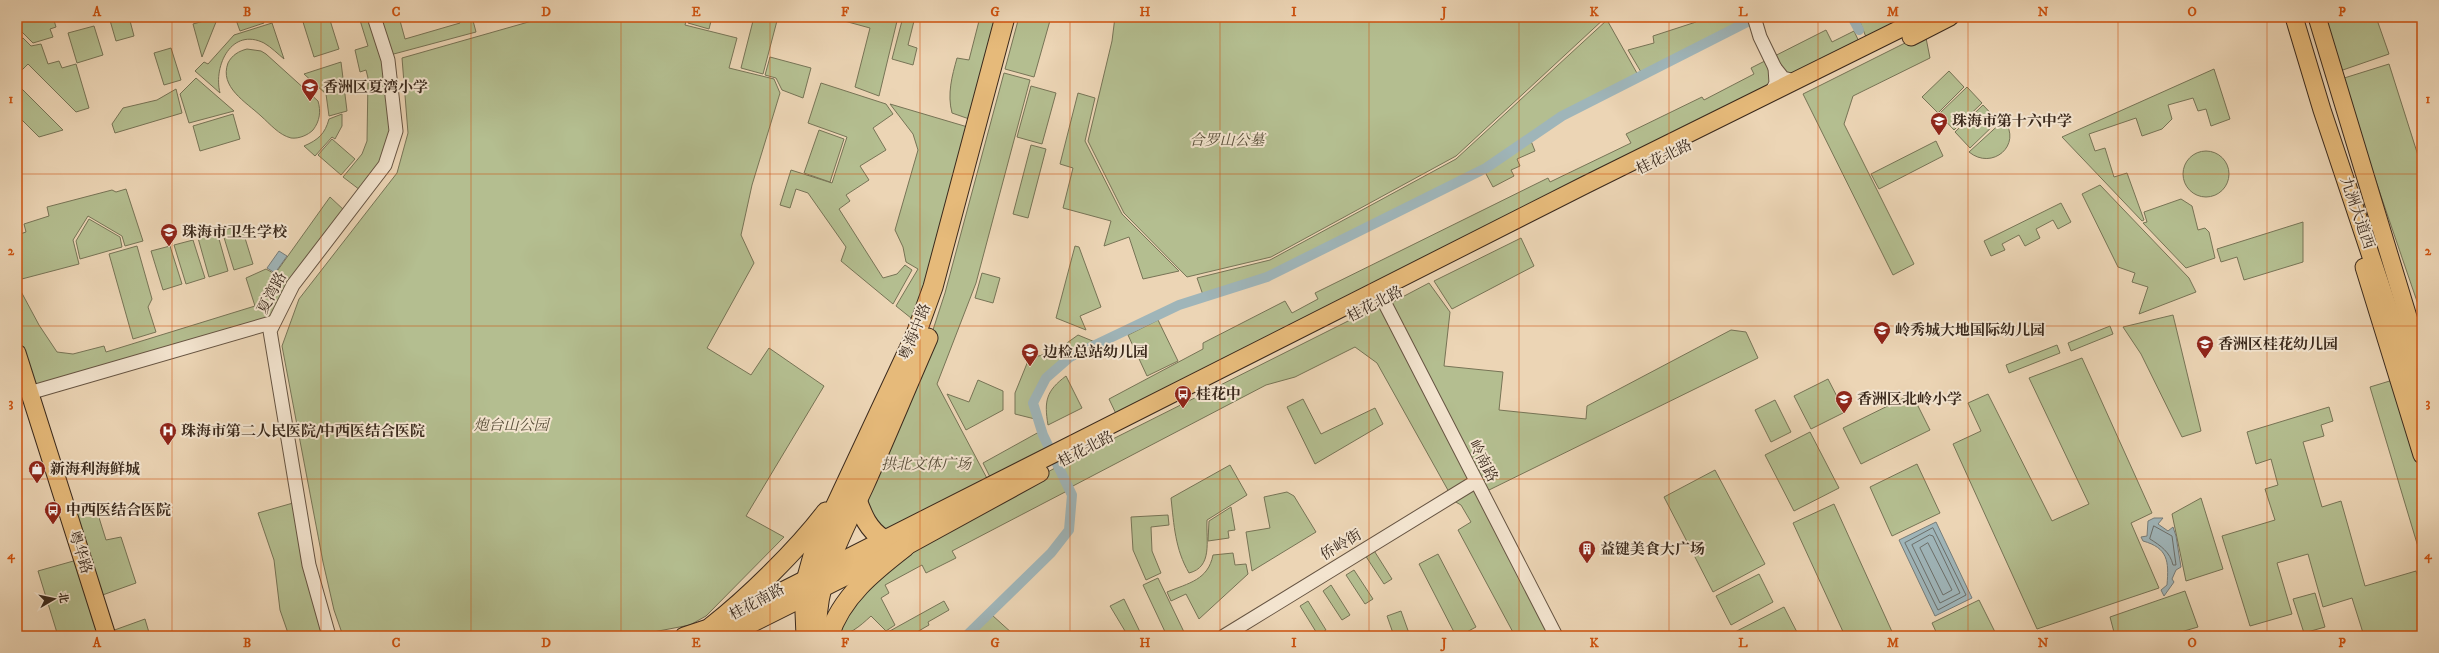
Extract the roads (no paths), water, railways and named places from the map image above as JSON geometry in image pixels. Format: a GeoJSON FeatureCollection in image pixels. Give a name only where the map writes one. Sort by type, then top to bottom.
{"type":"FeatureCollection","features":[{"type":"Feature","properties":{"kind":"highway","name":"粤海中路"},"geometry":{"type":"LineString","coordinates":[[806,636],[814,552],[916,334],[932,287],[1005,17]]}},
{"type":"Feature","properties":{"kind":"highway","name":"粤海中路"},"geometry":{"type":"LineString","coordinates":[[810,587],[830,565],[929,336],[943,291],[1016,17]]}},
{"type":"Feature","properties":{"kind":"highway"},"geometry":{"type":"LineString","coordinates":[[710,626],[730,612],[817,523],[849,480]]}},
{"type":"Feature","properties":{"kind":"highway"},"geometry":{"type":"LineString","coordinates":[[857,500],[867,523],[874,533],[883,539]]}},
{"type":"Feature","properties":{"kind":"highway"},"geometry":{"type":"LineString","coordinates":[[829,636],[842,610],[869,575],[905,547]]}},
{"type":"Feature","properties":{"kind":"highway","name":"粤海中路"},"geometry":{"type":"LineString","coordinates":[[810,587],[817,612],[818,636]]}},
{"type":"Feature","properties":{"kind":"main road","name":"桂花北路"},"geometry":{"type":"LineString","coordinates":[[1381,295],[1771,93],[1924,17]]}},
{"type":"Feature","properties":{"kind":"main road","name":"桂花北路"},"geometry":{"type":"LineString","coordinates":[[830,565],[1055,458],[1381,295],[1950,17]]}},
{"type":"Feature","properties":{"kind":"main road","name":"九洲大道西"},"geometry":{"type":"LineString","coordinates":[[2294,17],[2322,110],[2419,412],[2422,435]]}},
{"type":"Feature","properties":{"kind":"main road","name":"九洲大道西"},"geometry":{"type":"LineString","coordinates":[[2317,17],[2422,363]]}},
{"type":"Feature","properties":{"kind":"main road"},"geometry":{"type":"LineString","coordinates":[[2336,77],[2422,326]]}},
{"type":"Feature","properties":{"kind":"main road"},"geometry":{"type":"LineString","coordinates":[[2322,110],[2374,303],[2422,455]]}},
{"type":"Feature","properties":{"kind":"main road","name":"粤华路"},"geometry":{"type":"LineString","coordinates":[[17,353],[106,636]]}},
{"type":"Feature","properties":{"kind":"main road","name":"桂花北路"},"geometry":{"type":"LineString","coordinates":[[810,587],[905,547],[1055,458]]}},
{"type":"Feature","properties":{"kind":"main road","name":"桂花南路"},"geometry":{"type":"LineString","coordinates":[[684,636],[810,587]]}},
{"type":"Feature","properties":{"kind":"main road","name":"桂花南路"},"geometry":{"type":"LineString","coordinates":[[727,636],[810,587]]}},
{"type":"Feature","properties":{"kind":"street","name":"夏湾路"},"geometry":{"type":"LineString","coordinates":[[329,636],[309,565],[270,331],[293,285],[385,165],[396,132],[388,60],[374,17]]}},
{"type":"Feature","properties":{"kind":"street"},"geometry":{"type":"LineString","coordinates":[[1755,21],[1774,68],[1776,83],[1771,93]]}},
{"type":"Feature","properties":{"kind":"street"},"geometry":{"type":"LineString","coordinates":[[1774,68],[1783,78],[1795,81]]}},
{"type":"Feature","properties":{"kind":"street","name":"岭南路"},"geometry":{"type":"LineString","coordinates":[[1381,295],[1475,482],[1556,636]]}},
{"type":"Feature","properties":{"kind":"street"},"geometry":{"type":"LineString","coordinates":[[30,393],[274,322]]}},
{"type":"Feature","properties":{"kind":"street","name":"侨岭街"},"geometry":{"type":"LineString","coordinates":[[1224,636],[1475,482]]}},
{"type":"Feature","properties":{"kind":"water"},"geometry":{"type":"Polygon","coordinates":[[[279,251],[287,256],[275,273],[267,268],[279,251]]]}},
{"type":"Feature","properties":{"kind":"water"},"geometry":{"type":"Polygon","coordinates":[[[2154,518],[2163,518],[2158,524],[2168,531],[2173,527],[2181,567],[2176,570],[2172,579],[2174,582],[2164,596],[2161,590],[2167,585],[2167,562],[2158,547],[2143,541],[2141,537],[2147,536],[2148,521],[2154,518]]]}},
{"type":"Feature","properties":{"kind":"water"},"geometry":{"type":"Polygon","coordinates":[[[1936,522],[1972,598],[1935,616],[1899,540],[1936,522]]]}},
{"type":"Feature","properties":{"kind":"waterway"},"geometry":{"type":"LineString","coordinates":[[966,636],[1051,553],[1069,530],[1072,495],[1043,435],[1033,403],[1046,378],[1070,357],[1179,305],[1267,277],[1486,168],[1562,116],[1757,17]]}},
{"type":"Feature","properties":{"kind":"waterway"},"geometry":{"type":"LineString","coordinates":[[1852,17],[1859,30]]}},
{"type":"Feature","properties":{"kind":"place","name":"香洲区夏湾小学"},"geometry":{"type":"Point","coordinates":[310,102]}},
{"type":"Feature","properties":{"kind":"place","name":"珠海市第十六中学"},"geometry":{"type":"Point","coordinates":[1939,136]}},
{"type":"Feature","properties":{"kind":"place","name":"珠海市卫生学校"},"geometry":{"type":"Point","coordinates":[169,247]}},
{"type":"Feature","properties":{"kind":"place","name":"岭秀城大地国际幼儿园"},"geometry":{"type":"Point","coordinates":[1882,345]}},
{"type":"Feature","properties":{"kind":"place","name":"香洲区桂花幼儿园"},"geometry":{"type":"Point","coordinates":[2205,359]}},
{"type":"Feature","properties":{"kind":"place","name":"边检总站幼儿园"},"geometry":{"type":"Point","coordinates":[1030,367]}},
{"type":"Feature","properties":{"kind":"place","name":"桂花中"},"geometry":{"type":"Point","coordinates":[1183,409]}},
{"type":"Feature","properties":{"kind":"place","name":"香洲区北岭小学"},"geometry":{"type":"Point","coordinates":[1844,414]}},
{"type":"Feature","properties":{"kind":"place","name":"珠海市第二人民医院/中西医结合医院"},"geometry":{"type":"Point","coordinates":[168,446]}},
{"type":"Feature","properties":{"kind":"place","name":"新海利海鲜城"},"geometry":{"type":"Point","coordinates":[37,484]}},
{"type":"Feature","properties":{"kind":"place","name":"中西医结合医院"},"geometry":{"type":"Point","coordinates":[53,525]}},
{"type":"Feature","properties":{"kind":"place","name":"益键美食大广场"},"geometry":{"type":"Point","coordinates":[1587,564]}},
{"type":"Feature","properties":{"kind":"park label","name":"合罗山公墓"},"geometry":{"type":"Point","coordinates":[1227,140]}},
{"type":"Feature","properties":{"kind":"park label","name":"炮台山公园"},"geometry":{"type":"Point","coordinates":[511,425]}},
{"type":"Feature","properties":{"kind":"park label","name":"拱北文体广场"},"geometry":{"type":"Point","coordinates":[926,464]}}]}
